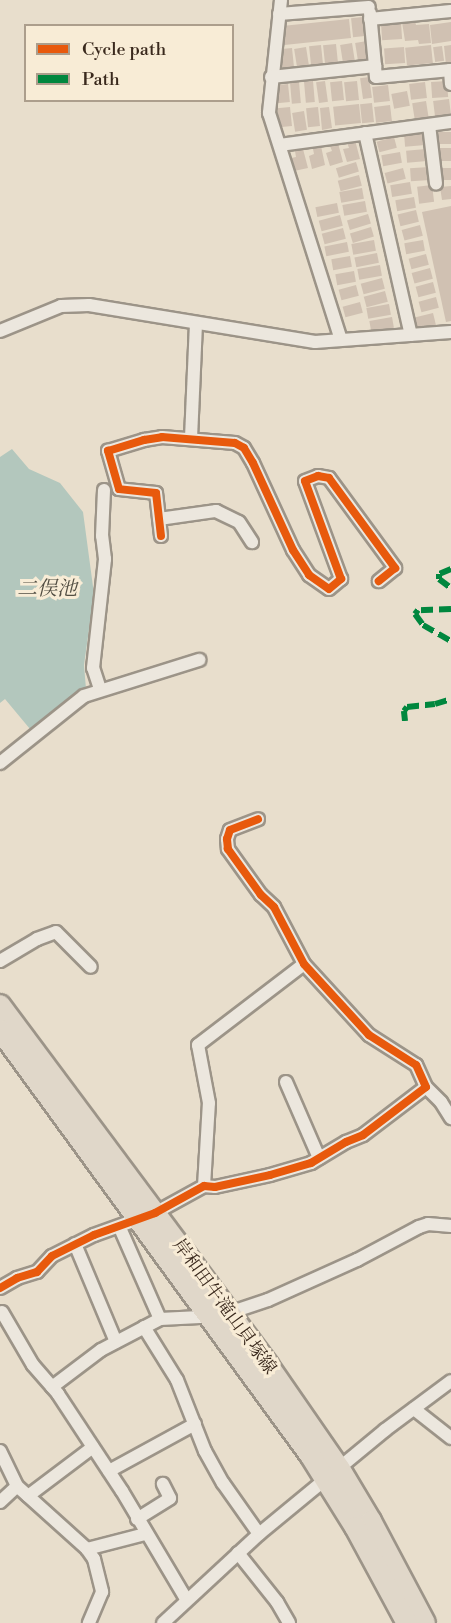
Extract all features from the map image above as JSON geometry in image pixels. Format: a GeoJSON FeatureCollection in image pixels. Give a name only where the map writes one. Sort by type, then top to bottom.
{"type":"FeatureCollection","features":[{"type":"Feature","properties":{"kind":"main road","name":"岸和田牛滝山貝塚線"},"geometry":{"type":"LineString","coordinates":[[0,1005],[147,1217],[208,1312],[371,1521],[425,1623]]}},
{"type":"Feature","properties":{"kind":"main road","name":"岸和田牛滝山貝塚線"},"geometry":{"type":"LineString","coordinates":[[0,1030],[147,1217],[229,1313],[334,1475],[407,1623]]}},
{"type":"Feature","properties":{"kind":"street"},"geometry":{"type":"LineString","coordinates":[[281,0],[271,77],[269,113],[341,340]]}},
{"type":"Feature","properties":{"kind":"street"},"geometry":{"type":"LineString","coordinates":[[279,14],[369,9],[451,11]]}},
{"type":"Feature","properties":{"kind":"street"},"geometry":{"type":"LineString","coordinates":[[369,9],[376,77],[450,70],[451,84]]}},
{"type":"Feature","properties":{"kind":"street"},"geometry":{"type":"LineString","coordinates":[[271,77],[375,66]]}},
{"type":"Feature","properties":{"kind":"street"},"geometry":{"type":"LineString","coordinates":[[280,145],[451,122]]}},
{"type":"Feature","properties":{"kind":"street"},"geometry":{"type":"LineString","coordinates":[[429,125],[436,184]]}},
{"type":"Feature","properties":{"kind":"street"},"geometry":{"type":"LineString","coordinates":[[365,134],[411,335]]}},
{"type":"Feature","properties":{"kind":"street"},"geometry":{"type":"LineString","coordinates":[[0,331],[61,306],[89,305],[315,342],[451,332]]}},
{"type":"Feature","properties":{"kind":"street"},"geometry":{"type":"LineString","coordinates":[[191,438],[196,324]]}},
{"type":"Feature","properties":{"kind":"street"},"geometry":{"type":"LineString","coordinates":[[161,536],[156,492],[119,489],[108,451],[144,440],[191,438],[235,443],[244,448],[293,550],[309,575],[319,585],[329,589],[341,579],[305,481],[312,476],[329,478],[395,568],[379,581]]}},
{"type":"Feature","properties":{"kind":"street"},"geometry":{"type":"LineString","coordinates":[[100,689],[93,668],[105,559],[102,536],[104,490]]}},
{"type":"Feature","properties":{"kind":"street"},"geometry":{"type":"LineString","coordinates":[[159,519],[216,511],[238,522],[252,542]]}},
{"type":"Feature","properties":{"kind":"street"},"geometry":{"type":"LineString","coordinates":[[0,763],[84,696],[100,689],[200,660]]}},
{"type":"Feature","properties":{"kind":"street"},"geometry":{"type":"LineString","coordinates":[[258,819],[230,830],[227,839],[228,849],[261,895],[274,907],[304,964],[369,1035],[416,1065],[426,1087],[441,1102],[451,1118]]}},
{"type":"Feature","properties":{"kind":"street"},"geometry":{"type":"LineString","coordinates":[[0,961],[37,939],[56,932],[91,967]]}},
{"type":"Feature","properties":{"kind":"street"},"geometry":{"type":"LineString","coordinates":[[204,1186],[209,1103],[198,1045],[304,964]]}},
{"type":"Feature","properties":{"kind":"street"},"geometry":{"type":"LineString","coordinates":[[286,1083],[319,1158]]}},
{"type":"Feature","properties":{"kind":"street"},"geometry":{"type":"LineString","coordinates":[[0,1288],[17,1278],[37,1272],[52,1256],[75,1244],[147,1217],[204,1186],[215,1187],[300,1168],[363,1135],[426,1087]]}},
{"type":"Feature","properties":{"kind":"street"},"geometry":{"type":"LineString","coordinates":[[229,1313],[268,1300],[357,1260],[419,1227],[428,1224],[451,1226]]}},
{"type":"Feature","properties":{"kind":"street"},"geometry":{"type":"LineString","coordinates":[[120,1228],[160,1319]]}},
{"type":"Feature","properties":{"kind":"street"},"geometry":{"type":"LineString","coordinates":[[75,1244],[116,1342]]}},
{"type":"Feature","properties":{"kind":"street"},"geometry":{"type":"LineString","coordinates":[[1,1309],[33,1365],[52,1387],[109,1471],[186,1599]]}},
{"type":"Feature","properties":{"kind":"street"},"geometry":{"type":"LineString","coordinates":[[52,1387],[100,1350],[160,1319],[200,1317],[208,1312]]}},
{"type":"Feature","properties":{"kind":"street"},"geometry":{"type":"LineString","coordinates":[[144,1328],[177,1380],[223,1484],[259,1534]]}},
{"type":"Feature","properties":{"kind":"street"},"geometry":{"type":"LineString","coordinates":[[163,1623],[186,1599],[259,1534],[451,1381]]}},
{"type":"Feature","properties":{"kind":"street"},"geometry":{"type":"LineString","coordinates":[[414,1409],[451,1438]]}},
{"type":"Feature","properties":{"kind":"street"},"geometry":{"type":"LineString","coordinates":[[109,1471],[195,1424]]}},
{"type":"Feature","properties":{"kind":"street"},"geometry":{"type":"LineString","coordinates":[[28,1496],[93,1447]]}},
{"type":"Feature","properties":{"kind":"street"},"geometry":{"type":"LineString","coordinates":[[0,1451],[17,1486],[87,1548],[94,1559],[102,1592],[89,1623]]}},
{"type":"Feature","properties":{"kind":"street"},"geometry":{"type":"LineString","coordinates":[[137,1519],[170,1498],[163,1484]]}},
{"type":"Feature","properties":{"kind":"street"},"geometry":{"type":"LineString","coordinates":[[0,1502],[17,1486]]}},
{"type":"Feature","properties":{"kind":"street"},"geometry":{"type":"LineString","coordinates":[[87,1548],[145,1534]]}},
{"type":"Feature","properties":{"kind":"street"},"geometry":{"type":"LineString","coordinates":[[238,1553],[277,1602],[289,1623]]}},
{"type":"Feature","properties":{"kind":"water","name":"二俣池"},"geometry":{"type":"Polygon","coordinates":[[[12,449],[29,469],[60,483],[83,512],[94,594],[84,665],[86,689],[30,729],[5,699],[0,703],[0,457],[12,449]]]}},
{"type":"Feature","properties":{"kind":"building"},"geometry":{"type":"Polygon","coordinates":[[[363,17],[365,36],[353,37],[351,18],[363,17]]]}},
{"type":"Feature","properties":{"kind":"building"},"geometry":{"type":"Polygon","coordinates":[[[349,19],[351,38],[284,45],[282,26],[349,19]]]}},
{"type":"Feature","properties":{"kind":"building"},"geometry":{"type":"Polygon","coordinates":[[[415,21],[416,25],[429,24],[431,43],[419,44],[418,40],[405,41],[402,22],[415,21]]]}},
{"type":"Feature","properties":{"kind":"building"},"geometry":{"type":"Polygon","coordinates":[[[451,22],[451,41],[432,44],[430,25],[451,22]]]}},
{"type":"Feature","properties":{"kind":"building"},"geometry":{"type":"Polygon","coordinates":[[[401,23],[402,39],[382,40],[381,24],[401,23]]]}},
{"type":"Feature","properties":{"kind":"building"},"geometry":{"type":"Polygon","coordinates":[[[367,41],[370,60],[358,62],[355,43],[367,41]]]}},
{"type":"Feature","properties":{"kind":"building"},"geometry":{"type":"Polygon","coordinates":[[[352,43],[355,62],[343,64],[340,45],[352,43]]]}},
{"type":"Feature","properties":{"kind":"building"},"geometry":{"type":"Polygon","coordinates":[[[336,44],[338,63],[325,64],[323,45],[336,44]]]}},
{"type":"Feature","properties":{"kind":"building"},"geometry":{"type":"Polygon","coordinates":[[[321,45],[323,64],[311,65],[309,46],[321,45]]]}},
{"type":"Feature","properties":{"kind":"building"},"geometry":{"type":"Polygon","coordinates":[[[431,45],[433,63],[407,66],[405,48],[431,45]]]}},
{"type":"Feature","properties":{"kind":"building"},"geometry":{"type":"Polygon","coordinates":[[[451,45],[451,64],[446,65],[444,46],[451,45]]]}},
{"type":"Feature","properties":{"kind":"building"},"geometry":{"type":"Polygon","coordinates":[[[442,46],[444,61],[435,62],[433,47],[442,46]]]}},
{"type":"Feature","properties":{"kind":"building"},"geometry":{"type":"Polygon","coordinates":[[[306,47],[309,66],[297,68],[294,49],[306,47]]]}},
{"type":"Feature","properties":{"kind":"building"},"geometry":{"type":"Polygon","coordinates":[[[404,47],[405,63],[385,64],[384,48],[404,47]]]}},
{"type":"Feature","properties":{"kind":"building"},"geometry":{"type":"Polygon","coordinates":[[[292,48],[294,67],[281,68],[279,49],[292,48]]]}},
{"type":"Feature","properties":{"kind":"building"},"geometry":{"type":"Polygon","coordinates":[[[369,77],[372,98],[363,99],[360,78],[369,77]]]}},
{"type":"Feature","properties":{"kind":"building"},"geometry":{"type":"Polygon","coordinates":[[[313,81],[315,102],[306,103],[304,82],[313,81]]]}},
{"type":"Feature","properties":{"kind":"building"},"geometry":{"type":"Polygon","coordinates":[[[325,81],[328,102],[319,103],[316,82],[325,81]]]}},
{"type":"Feature","properties":{"kind":"building"},"geometry":{"type":"Polygon","coordinates":[[[342,81],[344,100],[332,101],[330,82],[342,81]]]}},
{"type":"Feature","properties":{"kind":"building"},"geometry":{"type":"Polygon","coordinates":[[[357,81],[359,100],[346,101],[344,82],[357,81]]]}},
{"type":"Feature","properties":{"kind":"building"},"geometry":{"type":"Polygon","coordinates":[[[447,81],[448,97],[432,98],[431,82],[447,81]]]}},
{"type":"Feature","properties":{"kind":"building"},"geometry":{"type":"Polygon","coordinates":[[[299,82],[301,103],[292,104],[290,83],[299,82]]]}},
{"type":"Feature","properties":{"kind":"building"},"geometry":{"type":"Polygon","coordinates":[[[425,82],[427,98],[411,100],[409,84],[425,82]]]}},
{"type":"Feature","properties":{"kind":"building"},"geometry":{"type":"Polygon","coordinates":[[[288,84],[290,102],[277,103],[275,85],[288,84]]]}},
{"type":"Feature","properties":{"kind":"building"},"geometry":{"type":"Polygon","coordinates":[[[388,85],[390,101],[374,103],[372,87],[388,85]]]}},
{"type":"Feature","properties":{"kind":"building"},"geometry":{"type":"Polygon","coordinates":[[[407,91],[410,106],[394,109],[391,94],[407,91]]]}},
{"type":"Feature","properties":{"kind":"building"},"geometry":{"type":"Polygon","coordinates":[[[449,99],[451,116],[435,118],[433,101],[449,99]]]}},
{"type":"Feature","properties":{"kind":"building"},"geometry":{"type":"Polygon","coordinates":[[[426,101],[429,119],[415,121],[412,103],[426,101]]]}},
{"type":"Feature","properties":{"kind":"building"},"geometry":{"type":"Polygon","coordinates":[[[372,103],[374,122],[362,123],[360,104],[372,103]]]}},
{"type":"Feature","properties":{"kind":"building"},"geometry":{"type":"Polygon","coordinates":[[[359,104],[361,123],[335,126],[333,107],[359,104]]]}},
{"type":"Feature","properties":{"kind":"building"},"geometry":{"type":"Polygon","coordinates":[[[390,105],[392,121],[376,123],[374,107],[390,105]]]}},
{"type":"Feature","properties":{"kind":"building"},"geometry":{"type":"Polygon","coordinates":[[[290,107],[292,126],[279,127],[277,108],[290,107]]]}},
{"type":"Feature","properties":{"kind":"building"},"geometry":{"type":"Polygon","coordinates":[[[318,107],[320,126],[308,127],[306,108],[318,107]]]}},
{"type":"Feature","properties":{"kind":"building"},"geometry":{"type":"Polygon","coordinates":[[[329,107],[332,128],[322,130],[320,108],[329,107]]]}},
{"type":"Feature","properties":{"kind":"building"},"geometry":{"type":"Polygon","coordinates":[[[304,111],[307,130],[295,132],[292,113],[304,111]]]}},
{"type":"Feature","properties":{"kind":"building"},"geometry":{"type":"Polygon","coordinates":[[[434,132],[451,132],[451,144],[434,144],[434,132]]]}},
{"type":"Feature","properties":{"kind":"building"},"geometry":{"type":"Polygon","coordinates":[[[424,133],[425,145],[405,147],[404,135],[424,133]]]}},
{"type":"Feature","properties":{"kind":"building"},"geometry":{"type":"Polygon","coordinates":[[[394,137],[397,148],[379,152],[377,142],[394,137]]]}},
{"type":"Feature","properties":{"kind":"building"},"geometry":{"type":"Polygon","coordinates":[[[355,140],[360,159],[347,162],[343,149],[349,148],[347,142],[355,140]]]}},
{"type":"Feature","properties":{"kind":"building"},"geometry":{"type":"Polygon","coordinates":[[[338,143],[343,162],[330,166],[326,153],[332,151],[330,146],[338,143]]]}},
{"type":"Feature","properties":{"kind":"building"},"geometry":{"type":"Polygon","coordinates":[[[321,146],[325,165],[312,169],[309,156],[314,154],[313,149],[321,146]]]}},
{"type":"Feature","properties":{"kind":"building"},"geometry":{"type":"Polygon","coordinates":[[[435,148],[451,148],[451,161],[435,161],[435,148]]]}},
{"type":"Feature","properties":{"kind":"building"},"geometry":{"type":"Polygon","coordinates":[[[303,149],[308,168],[294,171],[291,158],[296,157],[295,151],[303,149]]]}},
{"type":"Feature","properties":{"kind":"building"},"geometry":{"type":"Polygon","coordinates":[[[426,149],[427,161],[407,163],[406,151],[426,149]]]}},
{"type":"Feature","properties":{"kind":"building"},"geometry":{"type":"Polygon","coordinates":[[[400,152],[402,163],[383,166],[381,155],[400,152]]]}},
{"type":"Feature","properties":{"kind":"building"},"geometry":{"type":"Polygon","coordinates":[[[356,162],[359,172],[339,178],[336,168],[356,162]]]}},
{"type":"Feature","properties":{"kind":"building"},"geometry":{"type":"Polygon","coordinates":[[[429,167],[430,180],[411,181],[410,168],[429,167]]]}},
{"type":"Feature","properties":{"kind":"building"},"geometry":{"type":"Polygon","coordinates":[[[403,168],[406,179],[387,184],[385,173],[403,168]]]}},
{"type":"Feature","properties":{"kind":"building"},"geometry":{"type":"Polygon","coordinates":[[[438,168],[451,168],[451,180],[438,180],[438,168]]]}},
{"type":"Feature","properties":{"kind":"building"},"geometry":{"type":"Polygon","coordinates":[[[359,175],[362,186],[341,191],[338,181],[359,175]]]}},
{"type":"Feature","properties":{"kind":"building"},"geometry":{"type":"Polygon","coordinates":[[[410,182],[412,194],[392,197],[390,185],[410,182]]]}},
{"type":"Feature","properties":{"kind":"building"},"geometry":{"type":"Polygon","coordinates":[[[432,185],[434,202],[419,204],[417,187],[432,185]]]}},
{"type":"Feature","properties":{"kind":"building"},"geometry":{"type":"Polygon","coordinates":[[[451,186],[451,199],[442,200],[440,187],[451,186]]]}},
{"type":"Feature","properties":{"kind":"building"},"geometry":{"type":"Polygon","coordinates":[[[362,188],[364,199],[341,203],[339,192],[362,188]]]}},
{"type":"Feature","properties":{"kind":"building"},"geometry":{"type":"Polygon","coordinates":[[[414,197],[416,208],[397,211],[395,200],[414,197]]]}},
{"type":"Feature","properties":{"kind":"building"},"geometry":{"type":"Polygon","coordinates":[[[365,201],[367,212],[344,216],[342,205],[365,201]]]}},
{"type":"Feature","properties":{"kind":"building"},"geometry":{"type":"Polygon","coordinates":[[[337,203],[339,213],[317,217],[315,207],[337,203]]]}},
{"type":"Feature","properties":{"kind":"building"},"geometry":{"type":"Polygon","coordinates":[[[451,206],[451,321],[446,322],[422,212],[451,206]]]}},
{"type":"Feature","properties":{"kind":"building"},"geometry":{"type":"Polygon","coordinates":[[[416,210],[419,222],[400,226],[398,215],[416,210]]]}},
{"type":"Feature","properties":{"kind":"building"},"geometry":{"type":"Polygon","coordinates":[[[368,214],[371,224],[350,230],[347,220],[368,214]]]}},
{"type":"Feature","properties":{"kind":"building"},"geometry":{"type":"Polygon","coordinates":[[[340,215],[343,226],[322,231],[319,221],[340,215]]]}},
{"type":"Feature","properties":{"kind":"building"},"geometry":{"type":"Polygon","coordinates":[[[420,225],[423,236],[404,241],[402,230],[420,225]]]}},
{"type":"Feature","properties":{"kind":"building"},"geometry":{"type":"Polygon","coordinates":[[[371,227],[374,237],[353,243],[350,233],[371,227]]]}},
{"type":"Feature","properties":{"kind":"building"},"geometry":{"type":"Polygon","coordinates":[[[343,228],[346,239],[325,244],[322,234],[343,228]]]}},
{"type":"Feature","properties":{"kind":"building"},"geometry":{"type":"Polygon","coordinates":[[[374,240],[376,251],[353,255],[351,244],[374,240]]]}},
{"type":"Feature","properties":{"kind":"building"},"geometry":{"type":"Polygon","coordinates":[[[423,240],[425,251],[406,254],[404,243],[423,240]]]}},
{"type":"Feature","properties":{"kind":"building"},"geometry":{"type":"Polygon","coordinates":[[[347,242],[349,252],[326,256],[324,246],[347,242]]]}},
{"type":"Feature","properties":{"kind":"building"},"geometry":{"type":"Polygon","coordinates":[[[377,253],[379,263],[356,267],[354,257],[377,253]]]}},
{"type":"Feature","properties":{"kind":"building"},"geometry":{"type":"Polygon","coordinates":[[[426,254],[429,265],[411,269],[409,259],[426,254]]]}},
{"type":"Feature","properties":{"kind":"building"},"geometry":{"type":"Polygon","coordinates":[[[350,256],[352,267],[333,270],[331,259],[350,256]]]}},
{"type":"Feature","properties":{"kind":"building"},"geometry":{"type":"Polygon","coordinates":[[[380,265],[382,276],[359,280],[357,269],[380,265]]]}},
{"type":"Feature","properties":{"kind":"building"},"geometry":{"type":"Polygon","coordinates":[[[430,268],[433,279],[414,284],[412,273],[430,268]]]}},
{"type":"Feature","properties":{"kind":"building"},"geometry":{"type":"Polygon","coordinates":[[[354,271],[356,282],[337,285],[335,274],[354,271]]]}},
{"type":"Feature","properties":{"kind":"building"},"geometry":{"type":"Polygon","coordinates":[[[382,278],[385,289],[364,294],[361,284],[382,278]]]}},
{"type":"Feature","properties":{"kind":"building"},"geometry":{"type":"Polygon","coordinates":[[[433,282],[436,293],[418,297],[416,287],[433,282]]]}},
{"type":"Feature","properties":{"kind":"building"},"geometry":{"type":"Polygon","coordinates":[[[356,285],[359,296],[341,300],[339,290],[356,285]]]}},
{"type":"Feature","properties":{"kind":"building"},"geometry":{"type":"Polygon","coordinates":[[[385,291],[388,302],[367,307],[364,297],[385,291]]]}},
{"type":"Feature","properties":{"kind":"building"},"geometry":{"type":"Polygon","coordinates":[[[436,297],[439,308],[421,312],[419,302],[436,297]]]}},
{"type":"Feature","properties":{"kind":"building"},"geometry":{"type":"Polygon","coordinates":[[[360,302],[363,313],[345,317],[343,307],[360,302]]]}},
{"type":"Feature","properties":{"kind":"building"},"geometry":{"type":"Polygon","coordinates":[[[389,304],[391,315],[368,319],[366,308],[389,304]]]}},
{"type":"Feature","properties":{"kind":"building"},"geometry":{"type":"Polygon","coordinates":[[[433,313],[436,325],[416,329],[414,318],[433,313]]]}},
{"type":"Feature","properties":{"kind":"building"},"geometry":{"type":"Polygon","coordinates":[[[392,317],[394,328],[371,332],[369,321],[392,317]]]}},
{"type":"Feature","properties":{"kind":"marked path"},"geometry":{"type":"LineString","coordinates":[[451,569],[439,574],[439,579],[451,588]]}},
{"type":"Feature","properties":{"kind":"marked path"},"geometry":{"type":"LineString","coordinates":[[451,609],[418,610],[415,614],[423,625],[451,641]]}},
{"type":"Feature","properties":{"kind":"marked path"},"geometry":{"type":"LineString","coordinates":[[405,721],[404,711],[407,707],[435,704],[451,699]]}},
{"type":"Feature","properties":{"kind":"cycle path"},"geometry":{"type":"LineString","coordinates":[[161,536],[156,493],[119,489],[108,451],[162,437],[235,443],[244,448],[253,463],[293,550],[309,575],[329,589],[341,579],[305,481],[318,476],[329,478],[395,568],[379,581]]}},
{"type":"Feature","properties":{"kind":"cycle path"},"geometry":{"type":"LineString","coordinates":[[0,1288],[17,1278],[37,1272],[52,1256],[94,1235],[155,1213],[204,1186],[215,1187],[311,1163],[346,1142],[363,1135],[426,1087],[416,1065],[369,1035],[304,964],[274,907],[261,895],[228,849],[227,839],[230,830],[258,819]]}}]}
